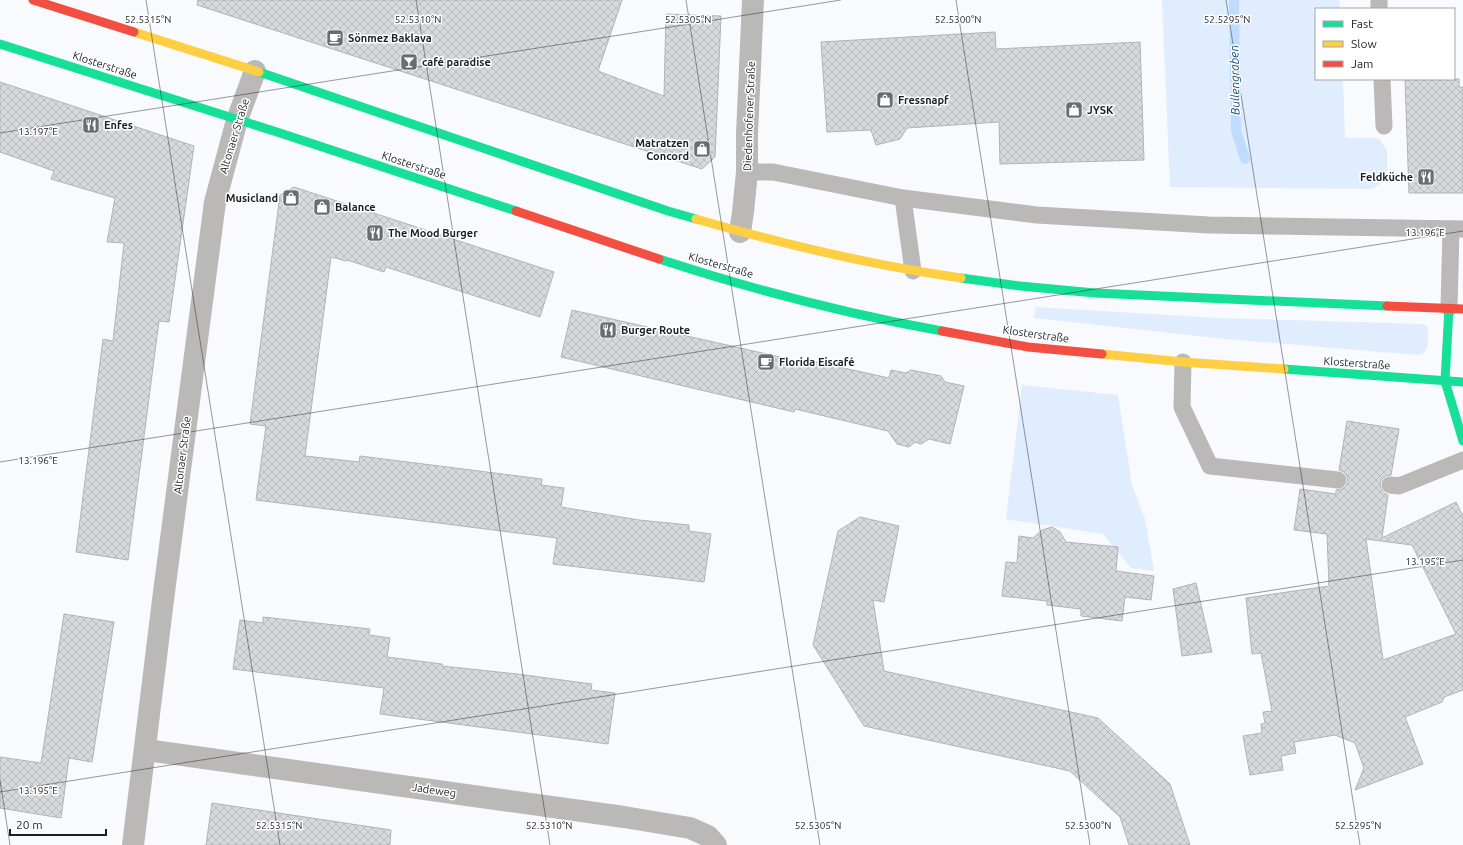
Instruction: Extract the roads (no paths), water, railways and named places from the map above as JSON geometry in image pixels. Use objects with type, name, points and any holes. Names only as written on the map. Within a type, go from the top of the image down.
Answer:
[{"type":"main road","points":[[33,0],[255,70],[668,211],[740,232],[912,270],[1020,286],[1095,293],[1456,308],[1446,381],[1456,421],[1463,440]]},
{"type":"main road","name":"Klosterstraße","points":[[0,44],[237,120],[702,273],[810,302],[918,327],[1028,347],[1183,362],[1463,382]]},
{"type":"street","name":"Diedenhofener Straße","points":[[740,232],[747,172],[747,134],[753,0]]},
{"type":"street","name":"Altonaer Straße","points":[[133,845],[146,750],[163,600],[215,202],[237,120],[255,70]]},
{"type":"street","name":"Jadeweg","points":[[146,750],[624,817],[690,828],[708,836],[716,845]]},
{"type":"lane","points":[[1382,80],[1384,126]]},
{"type":"lane","points":[[747,172],[773,172],[903,198],[1037,215],[1201,224],[1457,229],[1456,308]]},
{"type":"lane","points":[[903,198],[912,270]]},
{"type":"lane","points":[[1183,362],[1182,406],[1210,466],[1338,480]]},
{"type":"lane","points":[[1390,485],[1399,486],[1463,460]]},
{"type":"waterway","name":"Bullengraben","points":[[1234,0],[1236,130],[1245,159]]},
{"type":"place","name":"Sönmez Baklava","points":[[335,38]]},
{"type":"place","name":"café paradise","points":[[409,62]]},
{"type":"place","name":"Fressnapf","points":[[885,100]]},
{"type":"place","name":"JYSK","points":[[1074,110]]},
{"type":"place","name":"Enfes","points":[[91,125]]},
{"type":"place","name":"Matratzen Concord","points":[[702,149]]},
{"type":"place","name":"Feldküche","points":[[1426,177]]},
{"type":"place","name":"Musicland","points":[[291,198]]},
{"type":"place","name":"Balance","points":[[322,207]]},
{"type":"place","name":"The Mood Burger","points":[[375,233]]},
{"type":"place","name":"Burger Route","points":[[608,330]]},
{"type":"place","name":"Florida Eiscafé","points":[[766,362]]}]
